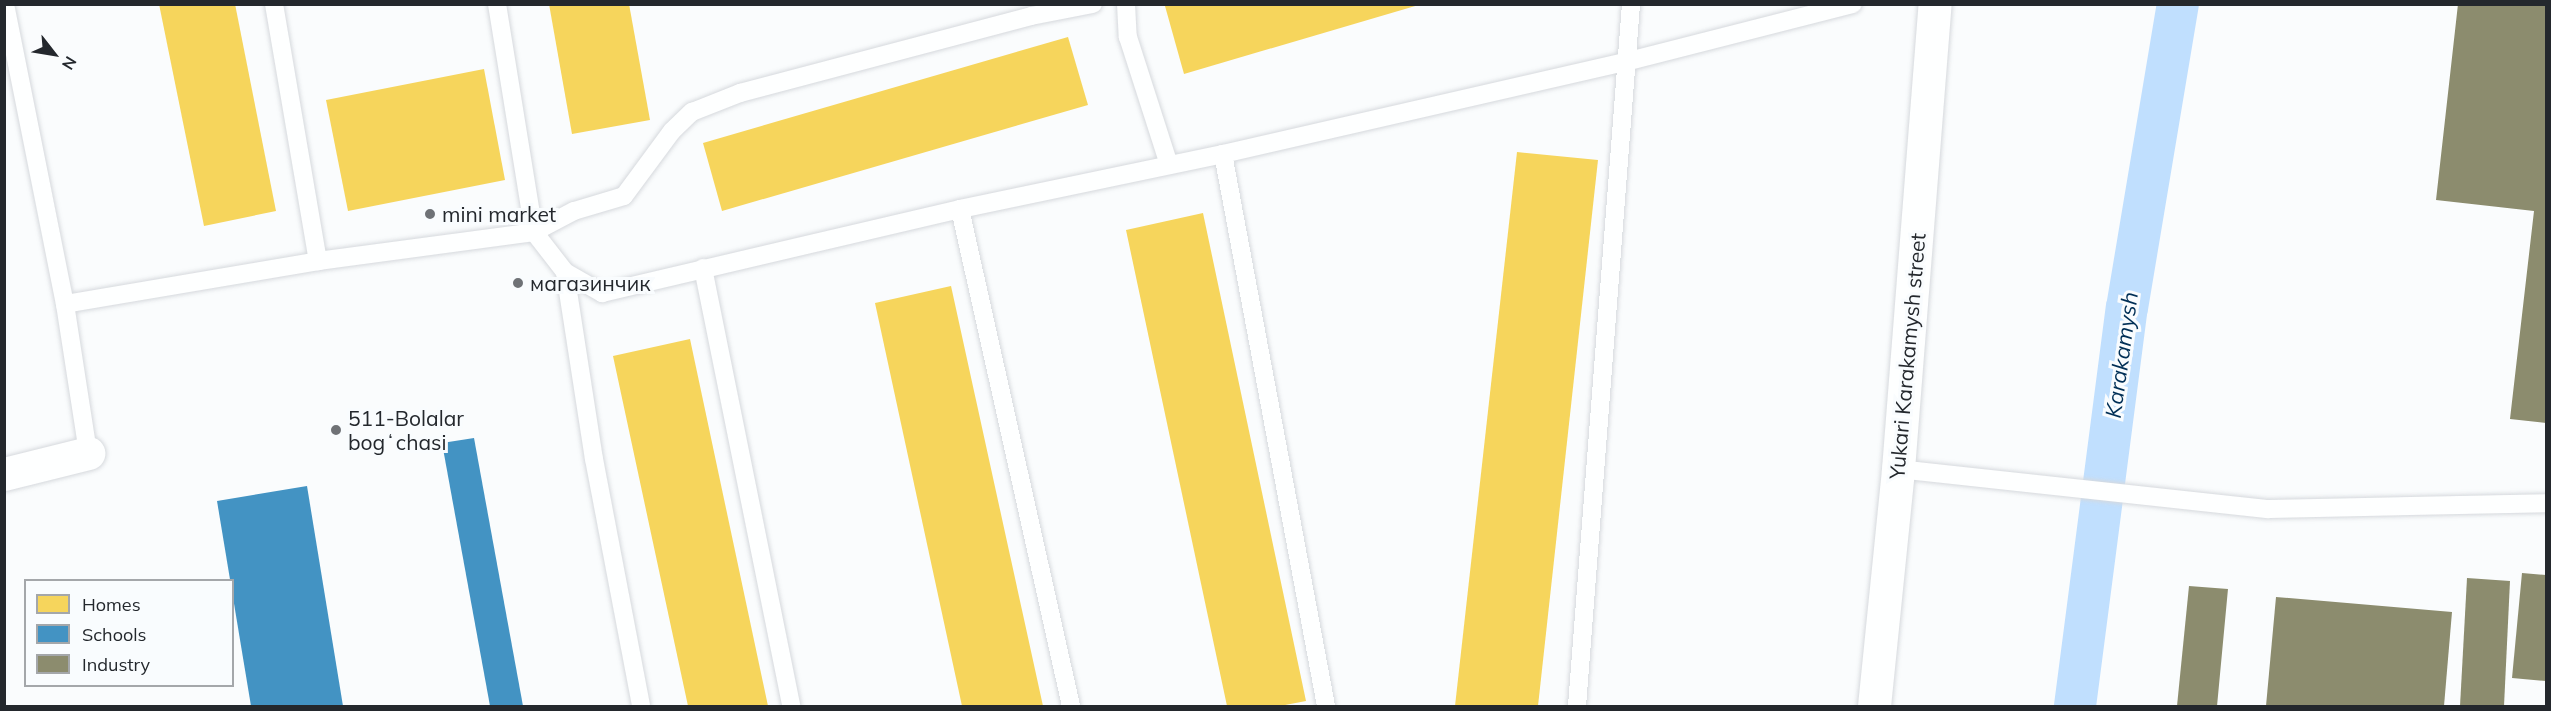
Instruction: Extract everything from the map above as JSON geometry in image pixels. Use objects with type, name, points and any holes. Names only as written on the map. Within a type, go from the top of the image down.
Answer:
[{"type":"street","name":"Yukari Karakamysh street","points":[[1874,706],[1898,469],[1935,4]]},
{"type":"street","points":[[4,474],[88,453]]},
{"type":"lane","points":[[5,4],[65,304],[88,453]]},
{"type":"lane","points":[[274,4],[318,261]]},
{"type":"lane","points":[[497,4],[534,232],[565,272],[602,292],[960,209],[1223,154],[1625,62],[1853,4]]},
{"type":"lane","points":[[65,304],[318,261],[534,232],[574,211],[624,196],[672,131],[692,112],[740,93],[1030,10],[1093,4]]},
{"type":"lane","points":[[1126,4],[1128,37],[1169,165]]},
{"type":"lane","points":[[1577,706],[1631,4]]},
{"type":"lane","points":[[1223,154],[1326,706]]},
{"type":"lane","points":[[960,209],[1071,706]]},
{"type":"lane","points":[[703,268],[791,706]]},
{"type":"lane","points":[[565,272],[594,459],[641,706]]},
{"type":"lane","points":[[1898,469],[2269,509],[2547,502]]},
{"type":"building: Homes","points":[[159,4],[235,4],[276,211],[204,226]]},
{"type":"building: Homes","points":[[549,4],[629,4],[650,120],[572,134]]},
{"type":"building: Homes","points":[[1169,4],[1422,4],[1184,74],[1165,6]]},
{"type":"building: Homes","points":[[1068,37],[1088,105],[722,211],[703,143]]},
{"type":"building: Homes","points":[[484,69],[505,180],[348,211],[326,100]]},
{"type":"building: Homes","points":[[1517,152],[1598,160],[1538,706],[1455,706]]},
{"type":"building: Homes","points":[[1203,213],[1306,701],[1280,706],[1227,706],[1126,230]]},
{"type":"building: Homes","points":[[951,286],[1043,706],[962,706],[875,303]]},
{"type":"building: Homes","points":[[690,339],[768,706],[688,706],[613,356]]},
{"type":"building: Schools","points":[[474,438],[523,706],[490,706],[442,443]]},
{"type":"building: Schools","points":[[307,486],[343,706],[251,706],[234,604],[234,579],[230,579],[217,501]]},
{"type":"building: Industry","points":[[2458,4],[2546,4],[2546,423],[2510,419],[2534,211],[2436,200]]},
{"type":"building: Industry","points":[[2522,573],[2546,575],[2546,681],[2512,678]]},
{"type":"building: Industry","points":[[2467,578],[2510,581],[2504,706],[2460,706]]},
{"type":"building: Industry","points":[[2189,586],[2228,589],[2217,706],[2177,706]]},
{"type":"building: Industry","points":[[2276,597],[2452,612],[2444,706],[2266,706]]},
{"type":"waterway","name":"Karakamysh","points":[[2075,706],[2127,308],[2178,4]]},
{"type":"place","name":"mini market","points":[[430,214]]},
{"type":"place","name":"магазинчик","points":[[518,283]]},
{"type":"place","name":"511-Bolalar bogʻchasi","points":[[336,430]]}]
